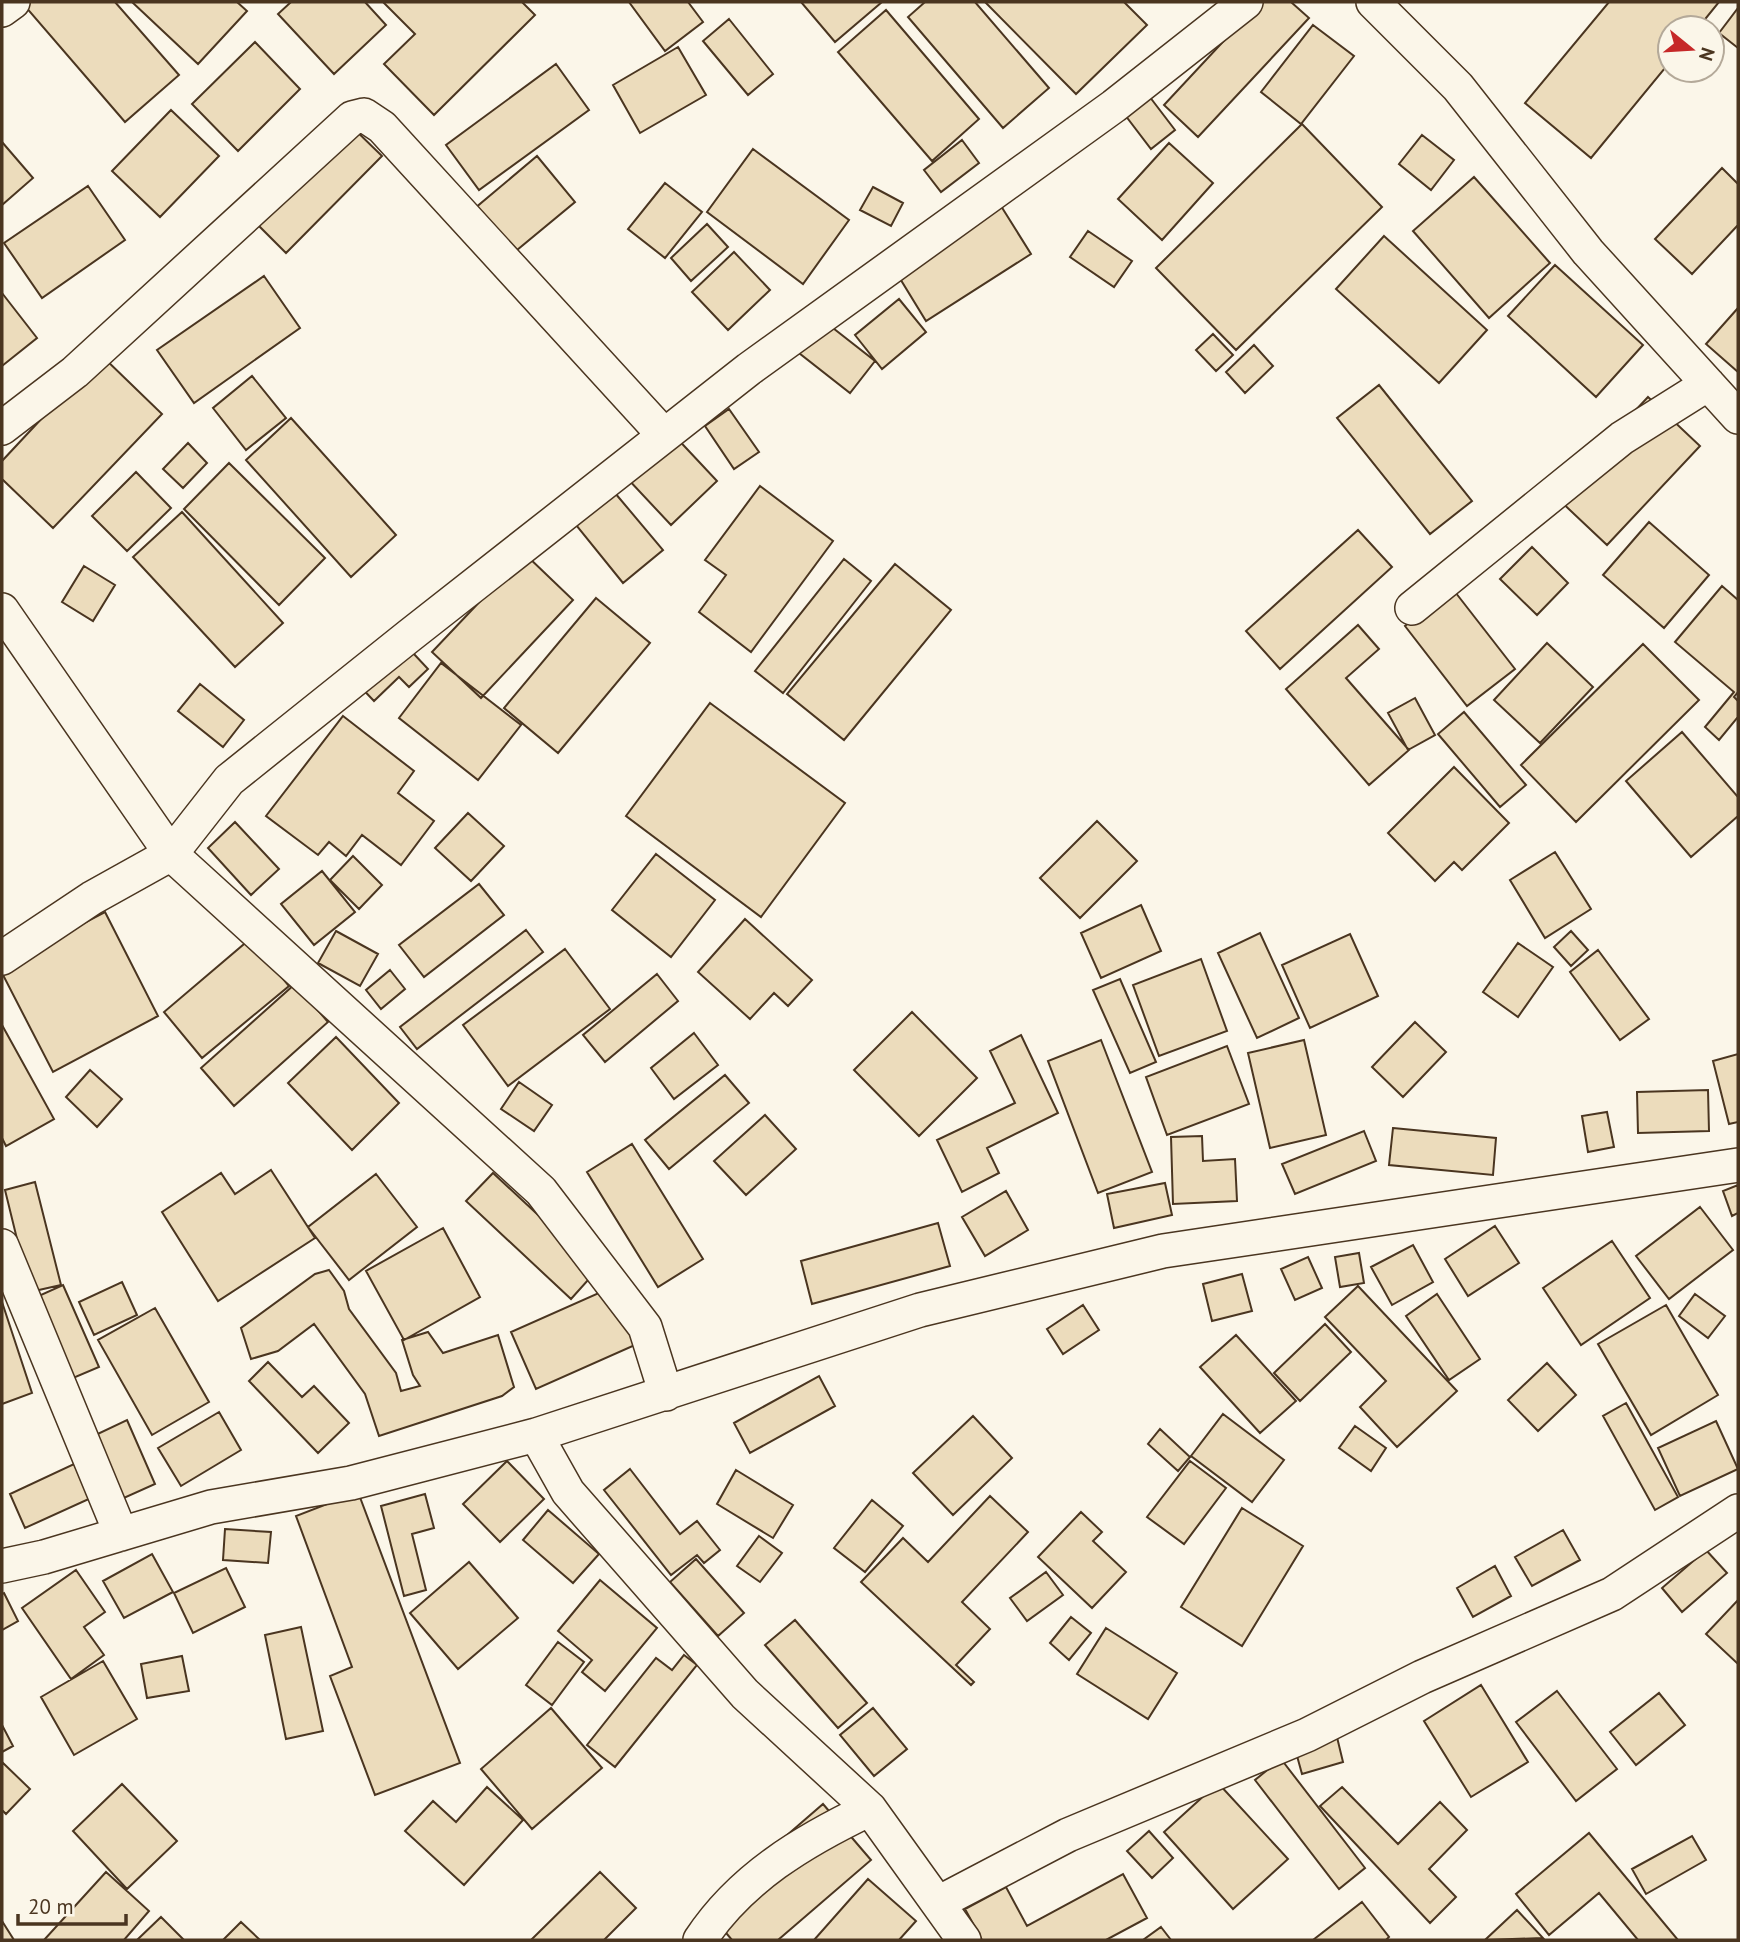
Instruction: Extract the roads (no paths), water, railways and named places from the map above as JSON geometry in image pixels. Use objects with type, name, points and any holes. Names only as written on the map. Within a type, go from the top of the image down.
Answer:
[{"type":"street","points":[[2,10],[13,2]]},
{"type":"street","points":[[1373,2],[1458,87],[1588,252],[1738,417]]},
{"type":"street","points":[[2,958],[92,898],[171,855],[229,780],[749,369],[1114,106],[1227,7]]},
{"type":"street","points":[[2,428],[75,372],[352,118],[364,115],[382,127],[664,435]]},
{"type":"street","points":[[1412,608],[1622,438],[1708,384]]},
{"type":"street","points":[[2,610],[171,855],[541,1191],[645,1327],[666,1394]]},
{"type":"street","points":[[2,1566],[211,1507],[351,1483],[536,1435],[920,1310],[1163,1251],[1738,1165]]},
{"type":"street","points":[[2,1246],[121,1534]]},
{"type":"street","points":[[536,1435],[568,1492],[745,1694],[870,1809],[940,1902],[964,1940]]},
{"type":"street","points":[[940,1902],[1068,1835],[1307,1735],[1422,1677],[1612,1594],[1738,1511]]},
{"type":"street","points":[[700,1940],[719,1911],[750,1881],[816,1835],[870,1809]]}]
